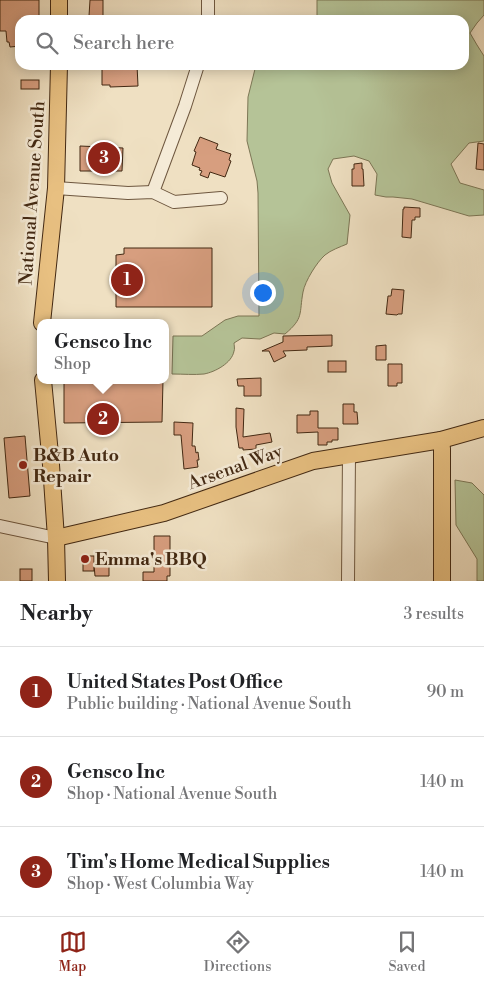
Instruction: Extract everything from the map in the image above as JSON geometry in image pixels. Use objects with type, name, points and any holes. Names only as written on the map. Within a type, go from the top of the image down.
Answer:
[{"type":"main road","points":[[59,15],[60,0]]},
{"type":"main road","name":"National Avenue South","points":[[42,319],[56,188],[59,70]]},
{"type":"main road","points":[[43,384],[49,435],[57,581]]},
{"type":"main road","name":"Arsenal Way","points":[[56,538],[164,514],[313,461],[442,440],[484,428]]},
{"type":"main road","points":[[442,440],[442,581]]},
{"type":"street","points":[[208,0],[208,15]]},
{"type":"street","points":[[153,192],[196,70]]},
{"type":"street","points":[[56,188],[128,194],[153,192],[174,202],[221,198]]},
{"type":"street","points":[[348,581],[349,454]]},
{"type":"street","name":"Arsenal Way","points":[[0,526],[56,538]]},
{"type":"green space","points":[[317,0],[484,0],[484,15],[470,33],[484,56],[484,141],[469,143],[451,164],[460,183],[484,190],[484,215],[469,216],[412,199],[375,195],[377,174],[369,161],[354,156],[333,159],[328,169],[332,183],[350,215],[347,244],[327,253],[315,267],[304,288],[300,315],[295,324],[285,334],[274,333],[260,339],[242,338],[234,343],[233,355],[227,363],[213,371],[204,374],[172,374],[173,336],[202,336],[225,320],[238,316],[259,316],[258,193],[257,181],[247,141],[248,97],[255,70],[469,70],[469,15],[317,15]]},
{"type":"green space","points":[[455,480],[472,483],[484,495],[484,581],[477,581],[477,559],[456,525]]},
{"type":"building","points":[[0,0],[39,0],[39,15],[15,15],[15,46],[10,47],[9,42],[7,42],[6,31],[0,31]]},
{"type":"building","points":[[90,0],[103,0],[103,15],[89,15]]},
{"type":"building","points":[[102,70],[137,70],[138,86],[110,87],[110,85],[102,85]]},
{"type":"building","points":[[21,80],[39,80],[39,89],[21,89]]},
{"type":"building","points":[[200,137],[218,144],[216,149],[231,154],[229,160],[231,161],[225,177],[210,172],[208,178],[200,175],[202,171],[199,170],[200,168],[192,165],[196,152],[194,151]]},
{"type":"building","points":[[478,143],[484,144],[484,170],[476,169]]},
{"type":"building","points":[[80,146],[123,148],[122,171],[80,171]]},
{"type":"building","points":[[362,163],[364,186],[352,186],[352,169],[354,169],[354,164]]},
{"type":"building","points":[[404,207],[420,208],[420,217],[415,217],[415,220],[412,220],[411,238],[402,237]]},
{"type":"building","points":[[124,248],[212,248],[212,307],[116,307],[116,255],[124,254]]},
{"type":"building","points":[[392,289],[404,290],[402,314],[386,314],[388,296],[391,296]]},
{"type":"building","points":[[332,335],[332,346],[307,347],[307,350],[283,351],[286,356],[274,362],[269,351],[262,351],[283,342],[283,336]]},
{"type":"building","points":[[386,345],[386,360],[376,360],[376,346]]},
{"type":"building","points":[[328,361],[346,361],[346,372],[328,372]]},
{"type":"building","points":[[388,364],[402,364],[402,383],[397,383],[397,386],[388,386]]},
{"type":"building","points":[[261,378],[261,396],[244,396],[244,386],[238,386],[237,379]]},
{"type":"building","points":[[64,384],[163,384],[162,422],[64,423]]},
{"type":"building","points":[[343,404],[354,404],[354,412],[357,412],[358,424],[343,424]]},
{"type":"building","points":[[236,408],[244,409],[243,437],[270,433],[272,442],[256,445],[256,449],[243,450],[243,448],[239,448]]},
{"type":"building","points":[[310,411],[318,411],[318,428],[338,428],[338,440],[327,442],[327,445],[318,445],[318,432],[297,433],[297,415],[310,415]]},
{"type":"building","points":[[174,422],[193,423],[192,446],[195,446],[196,453],[198,452],[198,467],[184,469],[181,435],[174,435]]},
{"type":"building","points":[[25,436],[30,496],[9,498],[4,438]]},
{"type":"building","points":[[154,536],[170,536],[170,576],[167,576],[167,581],[143,581],[143,572],[154,572]]},
{"type":"building","points":[[83,556],[94,556],[94,571],[83,571]]},
{"type":"building","points":[[94,565],[109,565],[109,576],[95,576]]},
{"type":"building","points":[[20,569],[32,569],[32,581],[20,581]]},
{"type":"place","name":"Tim's Home Medical Supplies","points":[[104,158]]},
{"type":"place","name":"United States Post Office","points":[[127,280]]},
{"type":"place","name":"Gensco Inc","points":[[103,419]]},
{"type":"place","name":"B&B Auto Repair","points":[[23,465]]},
{"type":"place","name":"Emma's BBQ","points":[[85,559]]}]
